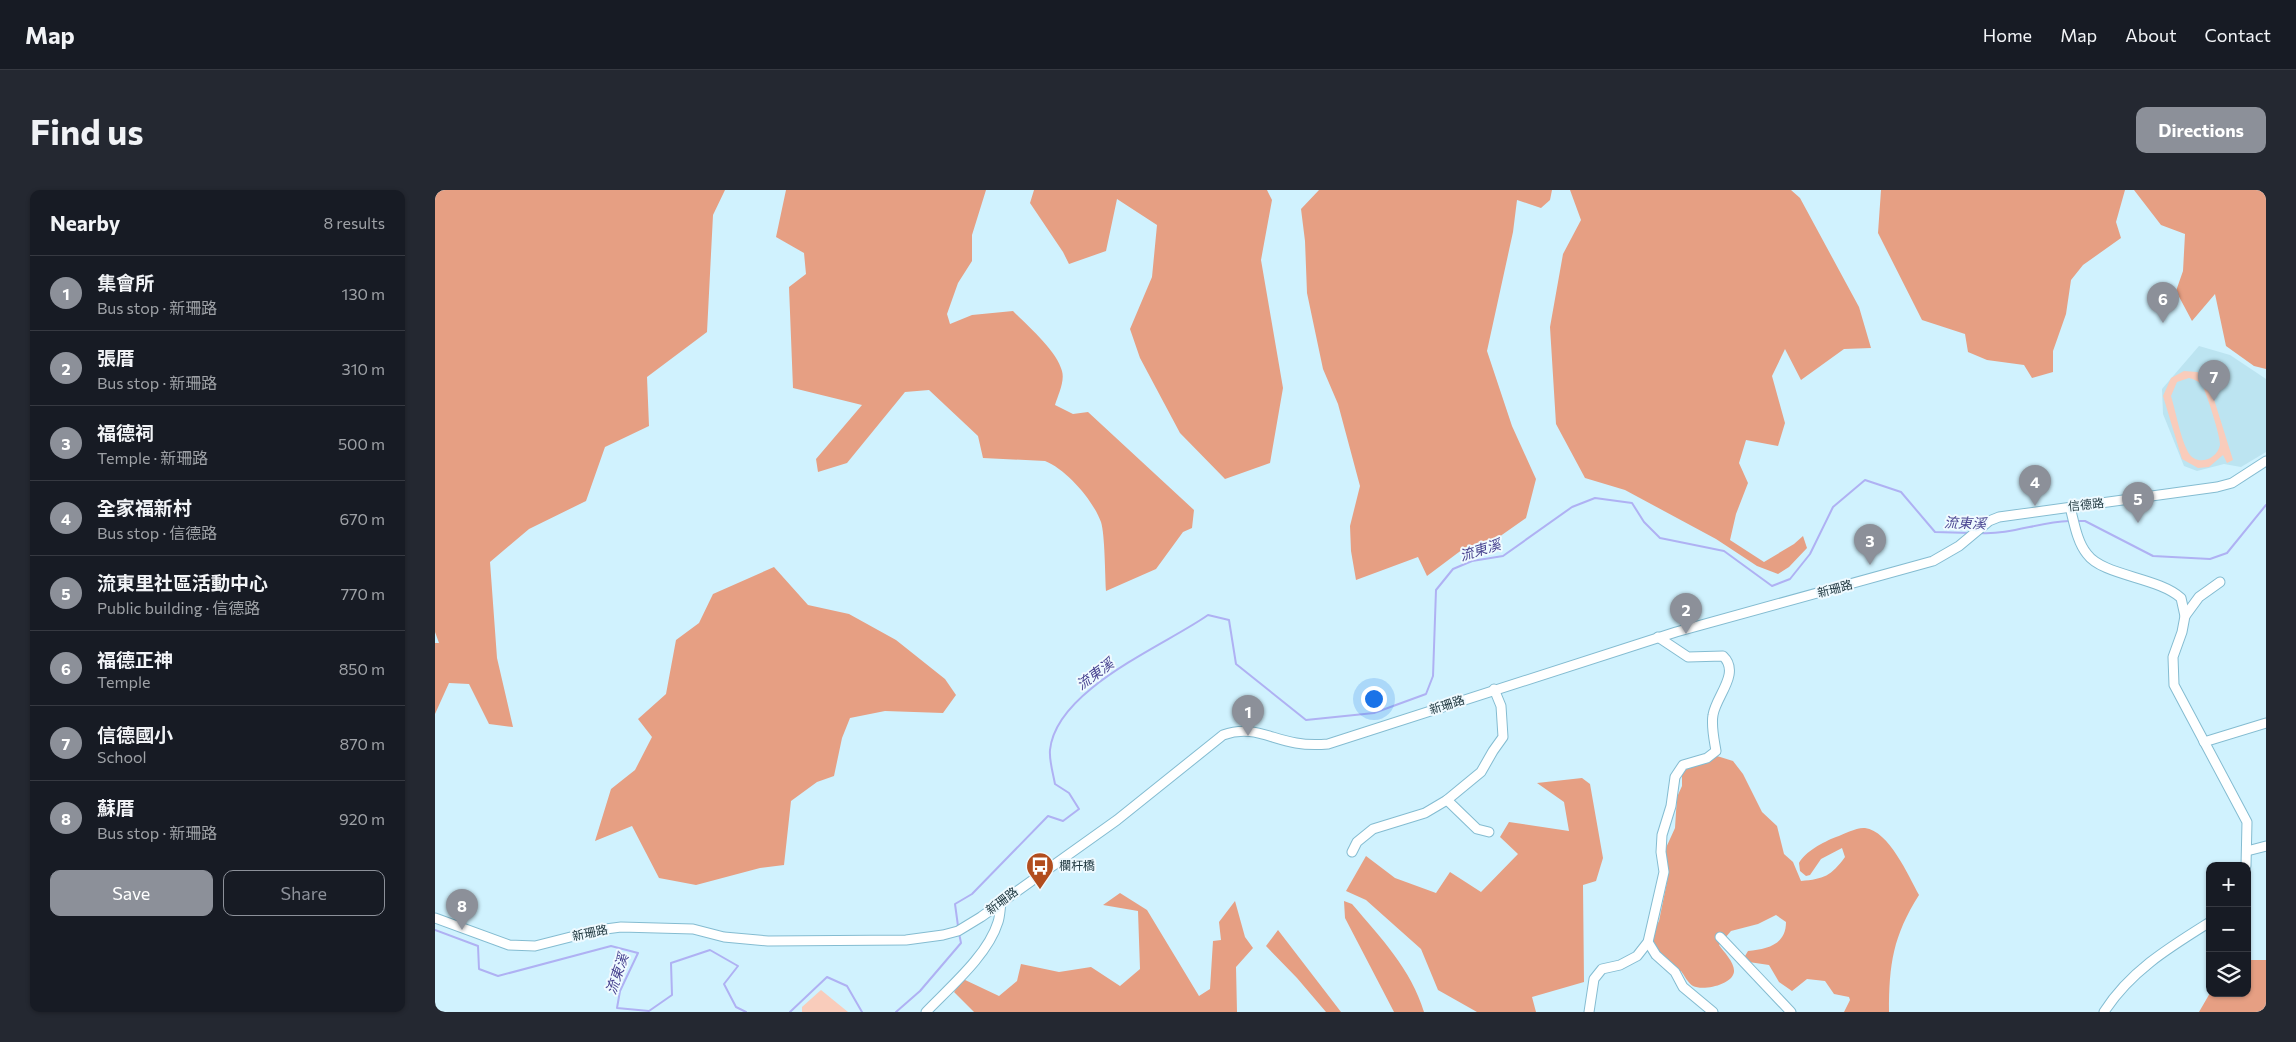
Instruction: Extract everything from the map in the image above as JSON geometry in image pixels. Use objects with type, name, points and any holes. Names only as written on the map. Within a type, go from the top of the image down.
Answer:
[{"type":"street","name":"信德路","points":[[1989,521],[1999,517],[2071,510],[2217,487],[2232,483],[2266,461]]},
{"type":"street","points":[[2071,510],[2081,544],[2087,555],[2100,565],[2150,582],[2177,594],[2199,597]]},
{"type":"street","name":"新珊路","points":[[435,918],[509,945],[535,946],[598,930],[621,928],[693,929],[723,937],[769,941],[906,940],[943,936],[958,931],[981,917],[1117,820],[1223,735],[1236,730],[1247,730],[1295,743],[1328,744],[1659,637],[1933,561],[1959,546],[1989,521]]},
{"type":"street","points":[[2185,616],[2199,597],[2220,582]]},
{"type":"street","points":[[2177,594],[2181,598],[2185,616],[2182,632],[2173,657],[2174,685],[2247,822],[2246,862]]},
{"type":"street","points":[[1589,1012],[1594,979],[1602,969],[1620,965],[1637,956],[1648,942],[1664,872],[1661,852],[1662,835],[1671,806],[1675,777],[1683,765],[1707,758],[1715,751],[1712,717],[1730,671],[1728,661],[1723,656],[1688,657],[1673,649],[1659,637]]},
{"type":"street","points":[[1352,852],[1357,842],[1373,829],[1425,813],[1447,800],[1481,772],[1503,737],[1501,706],[1494,689]]},
{"type":"street","points":[[2204,742],[2266,723]]},
{"type":"street","points":[[1447,800],[1477,829],[1489,832]]},
{"type":"street","points":[[2247,851],[2266,846]]},
{"type":"street","points":[[926,1012],[986,946],[998,923],[1001,903]]},
{"type":"street","points":[[2104,1012],[2141,968],[2159,954],[2206,925]]},
{"type":"street","points":[[1720,937],[1791,1012]]},
{"type":"street","points":[[1648,942],[1656,955],[1675,972],[1683,986],[1713,1012]]},
{"type":"shaded area","points":[[435,190],[725,190],[713,215],[707,332],[647,377],[649,426],[605,447],[586,501],[529,529],[490,562],[497,658],[513,727],[489,724],[469,684],[449,683],[435,714],[435,643],[439,643],[435,632]]},
{"type":"shaded area","points":[[786,190],[986,190],[972,235],[972,261],[958,283],[947,314],[950,324],[972,315],[1013,311],[1041,339],[1059,363],[1063,379],[1055,405],[1073,414],[1088,412],[1194,510],[1192,528],[1183,532],[1156,569],[1106,591],[1101,522],[1092,504],[1078,486],[1061,471],[1045,461],[983,458],[978,436],[929,390],[905,392],[847,463],[818,472],[816,459],[862,405],[793,388],[789,287],[806,274],[804,253],[776,237]]},
{"type":"shaded area","points":[[1034,190],[1267,190],[1272,200],[1261,260],[1283,388],[1270,463],[1225,479],[1180,433],[1140,358],[1130,329],[1152,277],[1157,225],[1117,199],[1106,251],[1069,264],[1030,203]]},
{"type":"shaded area","points":[[1319,190],[1552,190],[1550,200],[1541,208],[1517,200],[1513,232],[1487,351],[1512,426],[1536,479],[1526,518],[1489,544],[1463,549],[1427,576],[1418,557],[1356,580],[1351,551],[1350,526],[1360,486],[1338,404],[1323,369],[1307,293],[1305,241],[1301,209]]},
{"type":"shaded area","points":[[1570,190],[1791,190],[1800,198],[1859,307],[1871,348],[1844,349],[1801,380],[1785,349],[1772,376],[1785,423],[1778,446],[1746,440],[1739,463],[1748,483],[1736,514],[1730,540],[1764,562],[1794,544],[1803,536],[1807,548],[1789,567],[1778,574],[1757,566],[1716,539],[1625,490],[1585,478],[1556,424],[1550,327],[1563,254],[1581,220]]},
{"type":"shaded area","points":[[1881,190],[2125,190],[2116,222],[2121,238],[2083,265],[2071,280],[2066,314],[2053,351],[2053,372],[2032,378],[2024,365],[1987,360],[1968,352],[1965,334],[1922,320],[1878,233]]},
{"type":"shaded area","points":[[2134,190],[2266,190],[2266,369],[2254,366],[2226,346],[2215,294],[2192,321],[2176,291],[2183,271],[2185,234],[2161,225]]},
{"type":"shaded area","points":[[2199,346],[2230,355],[2266,379],[2266,452],[2241,467],[2224,464],[2197,471],[2184,466],[2163,414],[2162,389]]},
{"type":"shaded area","points":[[2184,371],[2197,372],[2207,377],[2233,460],[2227,463],[2223,455],[2209,467],[2198,468],[2182,459],[2163,396],[2171,378]],"holes":[[[2189,378],[2199,382],[2204,389],[2220,441],[2215,455],[2206,460],[2196,459],[2188,452],[2180,432],[2171,396],[2177,382]]]},
{"type":"shaded area","points":[[774,567],[808,605],[849,614],[896,640],[945,679],[956,695],[943,713],[885,711],[850,718],[842,738],[834,776],[817,782],[791,801],[784,865],[760,868],[696,885],[659,878],[632,826],[595,841],[611,789],[635,770],[652,737],[638,719],[666,694],[676,640],[699,623],[713,594]]},
{"type":"shaded area","points":[[1717,756],[1733,761],[1743,774],[1762,812],[1777,826],[1784,854],[1793,862],[1801,881],[1821,878],[1831,872],[1845,857],[1842,848],[1821,859],[1810,875],[1806,876],[1800,871],[1799,863],[1805,855],[1826,842],[1858,829],[1865,828],[1874,831],[1890,845],[1897,855],[1919,895],[1903,924],[1894,951],[1890,979],[1889,1012],[1844,1012],[1850,1000],[1849,997],[1834,994],[1825,981],[1807,979],[1792,991],[1779,982],[1769,965],[1742,961],[1748,951],[1768,947],[1779,941],[1783,936],[1786,922],[1776,915],[1758,924],[1731,931],[1719,945],[1733,965],[1734,972],[1732,977],[1717,986],[1703,988],[1693,986],[1681,971],[1665,970],[1654,953],[1650,938],[1659,921],[1668,877],[1665,850],[1675,828],[1677,797],[1682,786],[1682,770]]},
{"type":"shaded area","points":[[1582,778],[1590,784],[1603,858],[1596,881],[1583,885],[1584,982],[1532,997],[1536,1012],[1477,1012],[1438,990],[1421,949],[1366,900],[1346,891],[1366,856],[1395,878],[1436,893],[1450,872],[1481,892],[1518,854],[1500,837],[1509,822],[1569,831],[1564,802],[1537,783]]},
{"type":"shaded area","points":[[1120,893],[1147,910],[1199,996],[1210,989],[1213,941],[1221,940],[1219,922],[1235,901],[1245,937],[1253,948],[1236,967],[1237,1012],[974,1012],[954,992],[963,979],[999,996],[1017,981],[1021,964],[1059,972],[1091,967],[1120,986],[1140,969],[1138,911],[1103,905]]},
{"type":"shaded area","points":[[1344,901],[1352,904],[1394,955],[1411,982],[1424,1012],[1394,1012],[1345,918]]},
{"type":"shaded area","points":[[1278,930],[1341,1012],[1326,1012],[1266,946]]},
{"type":"shaded area","points":[[2251,960],[2266,960],[2266,1012],[2199,1012],[2208,997],[2251,997]]},
{"type":"shaded area","points":[[821,990],[848,1012],[802,1012],[802,1007]]},
{"type":"waterway","name":"流東溪","points":[[958,926],[955,904],[972,894],[1048,816],[1063,821],[1079,809],[1069,793],[1055,784],[1050,758],[1050,750],[1057,728],[1071,708],[1091,689],[1115,671],[1208,615],[1229,620],[1236,664],[1306,720],[1374,713],[1426,694],[1433,676],[1436,590],[1453,569],[1472,561],[1503,556],[1572,507],[1595,498],[1632,503],[1644,522],[1660,538],[1724,551],[1772,586],[1790,579],[1810,554],[1833,507],[1865,480],[1901,492],[1935,532],[1970,533]]},
{"type":"waterway","name":"流東溪","points":[[2076,521],[2085,521],[2153,556],[2210,559],[2227,553],[2266,505]]},
{"type":"waterway","name":"流東溪","points":[[1980,533],[2002,532],[2069,521]]},
{"type":"waterway","name":"流東溪","points":[[435,930],[478,946],[479,969],[498,976],[611,946],[638,953],[620,991],[617,1008],[649,1011],[672,995],[671,963],[710,950],[738,966],[724,984],[736,1007],[746,1012]]},
{"type":"waterway","name":"流東溪","points":[[896,1012],[920,991],[961,943],[959,933]]},
{"type":"waterway","name":"流東溪","points":[[790,1012],[827,977],[847,986],[862,1012]]},
{"type":"place","name":"福德正神","points":[[2163,323]]},
{"type":"place","name":"信德國小","points":[[2214,401]]},
{"type":"place","name":"全家福新村","points":[[2035,506]]},
{"type":"place","name":"流東里社區活動中心","points":[[2138,523]]},
{"type":"place","name":"福德祠","points":[[1870,565]]},
{"type":"place","name":"張厝","points":[[1686,634]]},
{"type":"place","name":"集會所","points":[[1248,736]]},
{"type":"place","name":"欄杆橋","points":[[1040,890]]},
{"type":"place","name":"蘇厝","points":[[462,930]]}]
